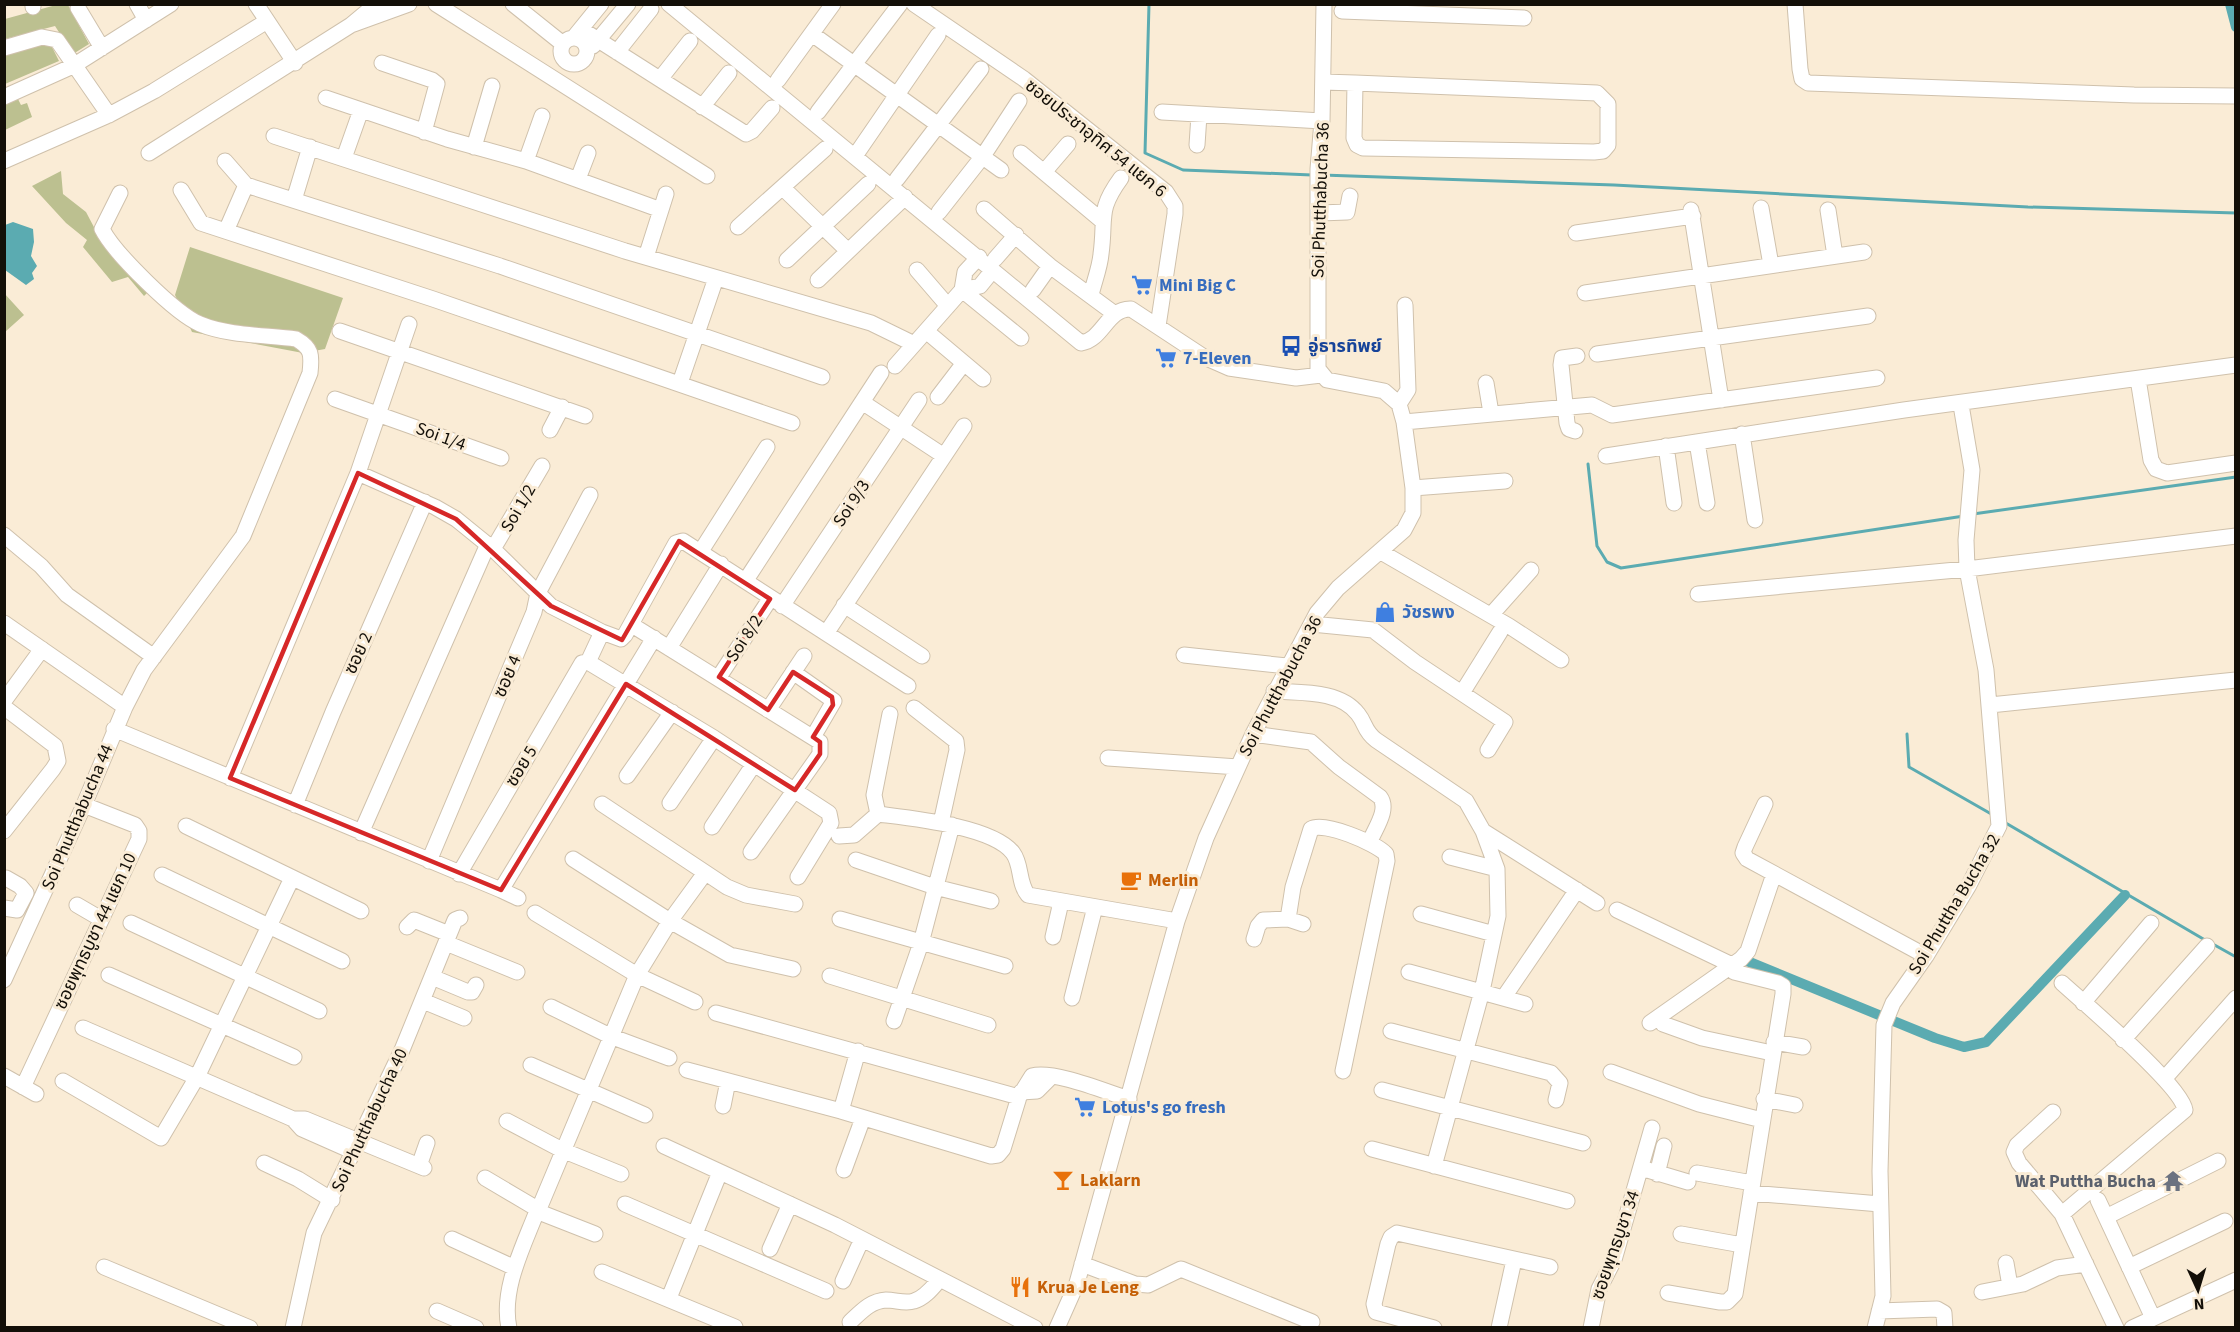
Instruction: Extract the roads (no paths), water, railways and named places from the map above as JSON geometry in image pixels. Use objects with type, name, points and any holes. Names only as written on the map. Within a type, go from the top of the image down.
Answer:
[{"type":"street","points":[[136,4],[146,20]]},
{"type":"street","points":[[4,97],[73,66],[171,4]]},
{"type":"street","points":[[149,153],[295,63],[369,10],[381,4]]},
{"type":"street","points":[[351,25],[409,4]]},
{"type":"street","points":[[436,4],[707,176]]},
{"type":"street","points":[[513,4],[585,44],[587,52]]},
{"type":"street","points":[[571,64],[561,56],[572,37],[601,4]]},
{"type":"street","points":[[557,82],[571,64],[583,61],[587,52],[628,4]]},
{"type":"street","points":[[669,4],[979,257],[994,264],[1081,343],[1092,339],[1123,308],[1131,309],[1204,357],[1229,368],[1307,378],[1321,375],[1336,383],[1384,391],[1399,404],[1408,390],[1405,305]]},
{"type":"street","points":[[778,80],[833,4]]},
{"type":"street","points":[[818,112],[900,4]]},
{"type":"street","name":"ซอยประชาอุทิศ 54 แยก 6","points":[[914,4],[1024,79],[1166,192],[1174,206],[1175,214],[1158,326]]},
{"type":"street","name":"Soi Phutthabucha 36","points":[[1321,375],[1317,358],[1320,213],[1318,169],[1322,121],[1324,4]]},
{"type":"street","points":[[1795,4],[1800,69],[1802,79],[1808,83],[2134,95],[2235,96]]},
{"type":"street","points":[[78,8],[102,48]]},
{"type":"street","points":[[617,52],[651,9]]},
{"type":"street","points":[[1342,11],[1416,9],[1524,18]]},
{"type":"street","points":[[4,161],[109,115],[154,92],[265,11],[295,63]]},
{"type":"street","points":[[812,34],[1001,170]]},
{"type":"street","points":[[855,156],[938,35]]},
{"type":"street","points":[[4,48],[50,36],[57,40],[109,115]]},
{"type":"street","points":[[572,37],[598,40],[746,134],[752,131],[772,108]]},
{"type":"street","points":[[660,80],[690,41]]},
{"type":"street","points":[[382,63],[432,80],[437,84],[424,132]]},
{"type":"street","points":[[897,179],[981,69]]},
{"type":"street","points":[[702,107],[729,73]]},
{"type":"street","points":[[1323,82],[1355,83],[1597,93],[1608,104],[1608,145],[1603,151],[1594,152],[1363,148],[1357,145],[1354,138],[1355,83]]},
{"type":"street","points":[[474,147],[492,86]]},
{"type":"street","points":[[326,98],[424,132],[526,161],[661,210]]},
{"type":"street","points":[[939,212],[983,156],[1019,101]]},
{"type":"street","points":[[344,158],[361,110]]},
{"type":"street","points":[[1162,111],[1322,121]]},
{"type":"street","points":[[1197,145],[1199,115]]},
{"type":"street","points":[[526,161],[542,116]]},
{"type":"street","points":[[274,136],[646,257],[871,324],[914,344]]},
{"type":"street","points":[[1044,172],[1068,144]]},
{"type":"street","points":[[294,200],[310,147]]},
{"type":"street","points":[[738,227],[825,149]]},
{"type":"street","points":[[578,179],[588,153]]},
{"type":"street","points":[[1021,153],[1101,220]]},
{"type":"street","points":[[225,161],[246,185],[697,333],[822,377]]},
{"type":"street","points":[[1091,295],[1101,256],[1101,220],[1106,198],[1121,178]]},
{"type":"street","points":[[787,260],[868,184]]},
{"type":"street","points":[[226,231],[246,185]]},
{"type":"street","points":[[783,188],[848,251]]},
{"type":"street","points":[[181,190],[197,219],[226,231],[680,383],[792,423]]},
{"type":"street","name":"Soi Phutthabucha 44","points":[[4,980],[10,951],[30,905],[84,806],[124,706],[154,657],[243,536],[310,373],[311,353],[307,345],[296,339],[218,329],[200,324],[184,314],[110,244],[102,229],[120,193]]},
{"type":"street","points":[[646,257],[666,194]]},
{"type":"street","points":[[1320,213],[1347,212],[1350,196]]},
{"type":"street","points":[[818,280],[905,197]]},
{"type":"street","points":[[1761,208],[1770,266]]},
{"type":"street","points":[[984,209],[1050,266],[1115,314]]},
{"type":"street","points":[[1828,210],[1835,256]]},
{"type":"street","points":[[1576,234],[1692,213],[1720,400]]},
{"type":"street","points":[[962,290],[980,286],[1016,235]]},
{"type":"street","points":[[1586,293],[1864,252]]},
{"type":"street","points":[[896,366],[962,290],[965,272],[979,257]]},
{"type":"street","points":[[1033,290],[1050,266]]},
{"type":"street","points":[[917,270],[948,306]]},
{"type":"street","points":[[680,383],[716,278]]},
{"type":"street","points":[[962,290],[1021,338]]},
{"type":"street","points":[[1597,354],[1868,316]]},
{"type":"street","points":[[230,778],[358,474],[410,324]]},
{"type":"street","points":[[340,331],[585,416]]},
{"type":"street","points":[[926,331],[983,379]]},
{"type":"street","points":[[1575,431],[1569,429],[1567,423],[1562,358],[1577,356]]},
{"type":"street","points":[[938,398],[964,363]]},
{"type":"street","points":[[1606,456],[1742,434],[2235,365]]},
{"type":"street","points":[[746,580],[881,374]]},
{"type":"street","points":[[1404,422],[1592,405],[1612,415],[1877,378]]},
{"type":"street","points":[[2138,379],[2151,459],[2156,469],[2167,473],[2235,463]]},
{"type":"street","points":[[1486,383],[1491,413]]},
{"type":"street","name":"Soi 1/4","points":[[335,399],[501,458]]},
{"type":"street","name":"Soi 9/3","points":[[776,602],[919,400]]},
{"type":"street","points":[[862,402],[944,456]]},
{"type":"street","name":"Soi Phutthabucha 36","points":[[1057,1328],[1072,1297],[1082,1264],[1177,921],[1197,859],[1274,691],[1312,624],[1338,588],[1381,552],[1410,522],[1413,488],[1404,422],[1399,404]]},
{"type":"street","name":"Soi Phuttha Bucha 32","points":[[1875,1328],[1883,1296],[1880,1204],[1887,1019],[1993,842],[1999,826],[2000,808],[1990,705],[1967,570],[1972,470],[1961,405]]},
{"type":"street","points":[[550,430],[562,407]]},
{"type":"street","points":[[826,632],[964,426]]},
{"type":"street","points":[[1742,434],[1755,520]]},
{"type":"street","points":[[1697,442],[1707,503]]},
{"type":"street","points":[[1666,446],[1674,503]]},
{"type":"street","points":[[701,551],[767,447]]},
{"type":"street","name":"Soi 1/2","points":[[361,833],[491,547],[542,466]]},
{"type":"street","points":[[358,474],[425,502],[456,519],[491,547],[561,612],[621,639],[632,625],[676,543],[683,541],[908,686]]},
{"type":"street","points":[[1413,488],[1505,481]]},
{"type":"street","name":"ซอย 4","points":[[429,861],[534,612],[538,593],[590,495]]},
{"type":"street","name":"ซอย 2","points":[[295,805],[425,502]]},
{"type":"street","points":[[4,535],[41,566],[67,595],[154,657]]},
{"type":"street","points":[[1698,594],[1967,570],[2235,537]]},
{"type":"street","points":[[1381,552],[1491,615],[1561,660]]},
{"type":"street","points":[[669,648],[721,564]]},
{"type":"street","points":[[1491,615],[1531,570]]},
{"type":"street","name":"Soi 8/2","points":[[719,677],[776,602]]},
{"type":"street","points":[[844,605],[922,656]]},
{"type":"street","points":[[4,622],[124,706]]},
{"type":"street","points":[[1312,624],[1373,630],[1415,662],[1505,722],[1488,750]]},
{"type":"street","points":[[632,625],[719,677],[820,742],[820,754],[751,852]]},
{"type":"street","points":[[603,632],[588,662],[714,738],[829,813],[831,819],[826,834],[798,877]]},
{"type":"street","points":[[1462,693],[1500,632]]},
{"type":"street","points":[[501,890],[654,638]]},
{"type":"street","points":[[4,700],[42,649]]},
{"type":"street","points":[[1184,655],[1287,666]]},
{"type":"street","points":[[768,710],[804,656]]},
{"type":"street","name":"ซอย 5","points":[[459,874],[582,663],[588,662]]},
{"type":"street","points":[[793,672],[834,701],[813,737]]},
{"type":"street","points":[[1990,705],[2235,680]]},
{"type":"street","points":[[1274,691],[1326,696],[1349,705],[1358,714],[1365,732],[1466,801],[1483,831],[1497,869],[1498,916],[1467,1050],[1434,1166]]},
{"type":"street","points":[[4,707],[55,746],[58,753],[53,770],[4,831]]},
{"type":"street","points":[[894,1021],[921,943],[935,887],[957,750],[956,741],[914,708]]},
{"type":"street","points":[[627,776],[672,712]]},
{"type":"street","points":[[878,814],[874,795],[890,714]]},
{"type":"street","points":[[114,729],[518,898]]},
{"type":"street","points":[[1253,734],[1311,742],[1339,767],[1380,797],[1384,805],[1383,811],[1371,839],[1367,841]]},
{"type":"street","points":[[670,802],[714,738]]},
{"type":"street","points":[[1108,758],[1238,767]]},
{"type":"street","points":[[712,827],[754,764]]},
{"type":"street","points":[[602,804],[727,887],[746,895],[795,904]]},
{"type":"street","points":[[1765,804],[1743,853],[1747,859],[1926,956]]},
{"type":"street","name":"ซอยพุทธบูชา 44 แยก 10","points":[[4,1076],[30,1091],[101,919],[139,839],[139,831],[135,825],[84,806]]},
{"type":"street","points":[[839,836],[854,835],[878,814],[946,824],[997,841],[1009,848],[1015,855],[1023,890],[1028,896],[1177,921]]},
{"type":"street","points":[[1254,939],[1258,926],[1263,920],[1296,921],[1293,887],[1311,829],[1323,825],[1367,841],[1386,854],[1387,861],[1342,1071]]},
{"type":"street","points":[[186,826],[361,911]]},
{"type":"street","points":[[1483,831],[1597,903]]},
{"type":"street","points":[[1450,857],[1497,869]]},
{"type":"street","points":[[573,859],[670,921],[730,955],[793,969]]},
{"type":"street","points":[[856,860],[935,887],[991,901]]},
{"type":"street","points":[[509,1328],[507,1307],[515,1268],[609,1036],[637,975],[670,921],[705,873]]},
{"type":"street","points":[[1774,874],[1748,951],[1733,969],[1656,1023],[1702,1038],[1773,1047],[1803,1047]]},
{"type":"street","points":[[162,875],[342,961]]},
{"type":"street","points":[[4,908],[17,910],[30,905],[25,890],[6,878]]},
{"type":"street","points":[[63,1081],[161,1138],[196,1077],[292,878]]},
{"type":"street","points":[[1504,997],[1577,890]]},
{"type":"street","points":[[1053,938],[1061,902]]},
{"type":"street","points":[[77,905],[101,919]]},
{"type":"street","points":[[1072,998],[1095,908]]},
{"type":"street","points":[[1617,910],[1733,969],[1783,986],[1735,1294],[1732,1299],[1720,1302],[1668,1293]]},
{"type":"street","points":[[535,913],[637,975],[695,1002]]},
{"type":"street","points":[[1421,914],[1494,934]]},
{"type":"street","name":"Soi Phutthabucha 40","points":[[292,1328],[308,1252],[423,1001],[456,918],[460,918]]},
{"type":"street","points":[[840,919],[1005,966]]},
{"type":"street","points":[[407,927],[414,920],[447,939],[517,972]]},
{"type":"street","points":[[131,923],[320,1011]]},
{"type":"street","points":[[2083,1003],[2151,923]]},
{"type":"street","points":[[2123,1040],[2207,946]]},
{"type":"street","points":[[1409,972],[1525,1004]]},
{"type":"street","points":[[109,975],[294,1057]]},
{"type":"street","points":[[830,976],[988,1025]]},
{"type":"street","points":[[432,977],[468,993],[472,992],[476,985]]},
{"type":"street","points":[[2062,983],[2164,1079],[2181,1098],[2185,1110],[2062,1214]]},
{"type":"street","points":[[2164,1079],[2235,998]]},
{"type":"street","points":[[423,1001],[464,1018]]},
{"type":"street","points":[[551,1007],[609,1036],[669,1058]]},
{"type":"street","points":[[716,1013],[1020,1094]]},
{"type":"street","points":[[83,1028],[293,1119],[305,1119],[357,1147],[422,1167],[428,1143]]},
{"type":"street","points":[[1391,1031],[1551,1073],[1560,1083],[1556,1100]]},
{"type":"street","points":[[841,1111],[858,1051]]},
{"type":"street","points":[[531,1065],[645,1115]]},
{"type":"street","points":[[687,1070],[841,1111],[991,1156],[998,1155],[1003,1149],[1020,1094],[1032,1076],[1051,1077],[1129,1099]]},
{"type":"street","points":[[1611,1072],[1699,1104],[1762,1120]]},
{"type":"street","points":[[723,1106],[728,1081]]},
{"type":"street","points":[[1382,1090],[1583,1143]]},
{"type":"street","points":[[1764,1099],[1795,1105]]},
{"type":"street","points":[[2054,1112],[2017,1145],[2014,1152],[2019,1163],[2062,1214],[2116,1328]]},
{"type":"street","points":[[844,1170],[863,1118]]},
{"type":"street","points":[[507,1121],[562,1150],[621,1174]]},
{"type":"street","name":"ซอยพุทธบูชา 34","points":[[1591,1328],[1599,1289],[1614,1260],[1652,1128]]},
{"type":"street","points":[[664,1146],[862,1239],[1035,1328]]},
{"type":"street","points":[[1657,1174],[1664,1146]]},
{"type":"street","points":[[1372,1149],[1566,1201]]},
{"type":"street","points":[[2106,1216],[2218,1161]]},
{"type":"street","points":[[264,1163],[298,1179],[332,1200]]},
{"type":"street","points":[[1641,1168],[1657,1174],[1693,1177],[1752,1188],[1880,1204]]},
{"type":"street","points":[[669,1298],[720,1172]]},
{"type":"street","points":[[485,1178],[538,1210],[595,1234]]},
{"type":"street","points":[[2098,1200],[2153,1318]]},
{"type":"street","points":[[625,1204],[826,1291]]},
{"type":"street","points":[[770,1249],[790,1204]]},
{"type":"street","points":[[2129,1267],[2225,1221]]},
{"type":"street","points":[[1434,1328],[1376,1312],[1374,1304],[1391,1237],[1397,1233],[1550,1267]]},
{"type":"street","points":[[1681,1234],[1742,1245]]},
{"type":"street","points":[[452,1239],[515,1268]]},
{"type":"street","points":[[843,1281],[862,1239]]},
{"type":"street","points":[[1499,1328],[1514,1260]]},
{"type":"street","points":[[2006,1263],[2010,1286]]},
{"type":"street","points":[[1082,1264],[1135,1284],[1148,1285],[1180,1269],[1312,1322]]},
{"type":"street","points":[[1982,1292],[2032,1280],[2057,1268],[2086,1264]]},
{"type":"street","points":[[104,1267],[250,1328]]},
{"type":"street","points":[[602,1272],[735,1327]]},
{"type":"street","points":[[850,1322],[866,1306],[874,1303],[884,1300],[914,1301],[922,1297],[940,1279]]},
{"type":"street","points":[[2132,1328],[2235,1280]]},
{"type":"street","points":[[1879,1311],[1937,1309],[1944,1313],[1945,1328]]},
{"type":"street","points":[[437,1311],[476,1328]]},
{"type":"water","points":[[13,222],[33,229],[34,242],[31,256],[37,266],[32,273],[34,279],[26,285],[5,270],[5,225]]},
{"type":"waterway","points":[[1149,4],[1145,153],[1183,170],[1312,175]]},
{"type":"waterway","points":[[2230,4],[2236,27]]},
{"type":"waterway","points":[[1322,175],[1614,185],[2028,207],[2236,213]]},
{"type":"waterway","points":[[1588,464],[1597,546],[1607,562],[1621,568],[1964,516]]},
{"type":"waterway","points":[[1973,514],[2236,477]]},
{"type":"waterway","points":[[1907,734],[1909,767],[1993,815]]},
{"type":"waterway","points":[[2004,822],[2205,940]]},
{"type":"waterway","points":[[1747,961],[1935,1038],[1964,1047],[1986,1042],[2125,895]]},
{"type":"waterway","points":[[2211,943],[2236,957]]},
{"type":"place","name":"Mini Big C","points":[[1142,285]]},
{"type":"place","name":"อู่ธารทิพย์","points":[[1291,346]]},
{"type":"place","name":"7-Eleven","points":[[1166,358]]},
{"type":"place","name":"วัชรพง","points":[[1385,612]]},
{"type":"place","name":"Merlin","points":[[1131,880]]},
{"type":"place","name":"Lotus's go fresh","points":[[1085,1107]]},
{"type":"place","name":"Laklarn","points":[[1063,1180]]},
{"type":"place","name":"Wat Puttha Bucha","points":[[2173,1181]]},
{"type":"place","name":"Krua Je Leng","points":[[1020,1287]]}]
